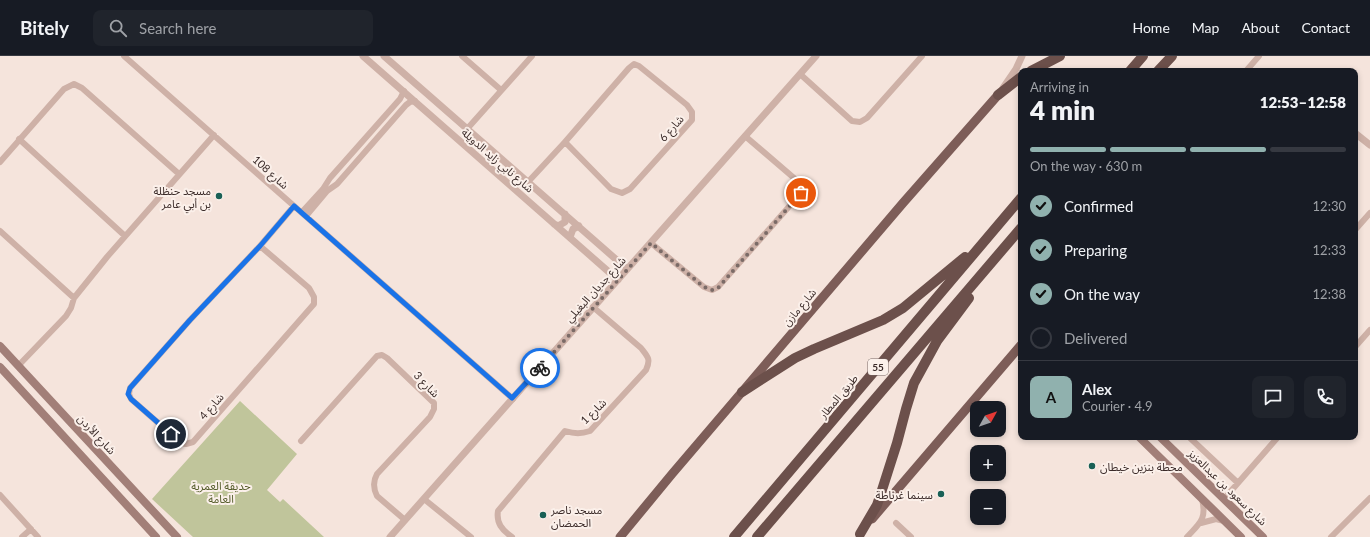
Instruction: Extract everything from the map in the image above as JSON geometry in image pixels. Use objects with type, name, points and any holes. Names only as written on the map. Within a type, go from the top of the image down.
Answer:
[{"type":"highway","points":[[1037,68],[1060,56]]},
{"type":"highway","points":[[1133,68],[1143,56]]},
{"type":"highway","points":[[1161,68],[1172,56]]},
{"type":"highway","points":[[1170,68],[1177,56]]},
{"type":"highway","points":[[998,95],[1018,79]]},
{"type":"highway","name":"طريق المطار","points":[[734,537],[1018,202]]},
{"type":"highway","name":"55","points":[[757,537],[1018,231]]},
{"type":"highway","points":[[858,535],[876,505],[897,443],[910,395],[920,371],[937,341],[1010,240]]},
{"type":"highway","points":[[742,392],[795,358],[883,320],[903,308],[947,271],[980,247]]},
{"type":"main road","name":"شارع مازن","points":[[620,537],[908,197],[998,95]]},
{"type":"main road","name":"شارع الأردن","points":[[0,346],[177,537]]},
{"type":"main road","points":[[858,535],[1016,354]]},
{"type":"main road","points":[[0,367],[156,537]]},
{"type":"main road","points":[[1142,440],[1241,537]]},
{"type":"main road","points":[[1152,450],[1161,449],[1163,445],[1162,440]]},
{"type":"main road","name":"شارع سعود بن عبدالعزيز","points":[[1163,440],[1263,537]]},
{"type":"main road","points":[[1166,463],[1168,455],[1176,452]]},
{"type":"main road","points":[[112,488],[119,489],[122,486],[124,482],[122,477]]},
{"type":"street","name":"شارع 108","points":[[124,56],[512,398]]},
{"type":"street","name":"شارع نابي زايد الدويلة","points":[[363,56],[618,280]]},
{"type":"street","name":"شارع نابي زايد الدويلة","points":[[384,56],[627,269]]},
{"type":"street","points":[[462,56],[501,90]]},
{"type":"street","points":[[467,129],[532,56]]},
{"type":"street","name":"شارع جديان البغيلي","points":[[390,537],[816,56]]},
{"type":"street","points":[[800,74],[852,121],[860,122],[868,118],[922,56]]},
{"type":"street","points":[[998,95],[1016,69],[1022,56]]},
{"type":"street","points":[[1249,68],[1259,56]]},
{"type":"street","name":"شارع 6","points":[[528,182],[634,64],[639,66],[687,106],[692,112],[692,120],[630,190],[622,193],[611,189],[565,142]]},
{"type":"street","points":[[0,162],[64,89],[74,84],[82,88],[179,174]]},
{"type":"street","points":[[304,214],[330,178],[400,99],[404,91]]},
{"type":"street","points":[[304,214],[327,191],[337,184],[406,105],[415,101]]},
{"type":"street","points":[[384,117],[391,123]]},
{"type":"street","points":[[18,366],[66,316],[71,308],[74,298],[125,236],[214,135]]},
{"type":"street","points":[[1358,135],[1370,145]]},
{"type":"street","points":[[651,243],[704,287],[712,290],[718,288],[801,193],[803,188],[802,184],[745,136]]},
{"type":"street","points":[[19,139],[125,236]]},
{"type":"street","points":[[330,178],[337,184]]},
{"type":"street","name":"شارع 4","points":[[260,246],[309,288],[314,297],[314,304],[193,442],[186,444],[181,443],[131,399],[128,394],[130,388],[190,320],[260,246],[294,206]]},
{"type":"street","points":[[1358,227],[1370,213]]},
{"type":"street","points":[[554,224],[558,226],[565,222],[565,214]]},
{"type":"street","points":[[570,237],[573,229],[579,226]]},
{"type":"street","points":[[0,231],[74,298]]},
{"type":"street","name":"شارع 1","points":[[512,537],[504,531],[497,520],[498,511],[565,431],[575,434],[590,431],[646,370],[649,363],[648,356],[642,348],[593,307]]},
{"type":"street","points":[[1358,344],[1370,330]]},
{"type":"street","name":"شارع 3","points":[[301,441],[377,356],[382,355],[387,358],[434,403],[434,409],[430,417],[374,479],[374,490],[376,496],[404,520]]},
{"type":"street","points":[[1192,440],[1238,483]]},
{"type":"street","points":[[1224,499],[1275,440]]},
{"type":"street","points":[[0,495],[38,537]]},
{"type":"street","points":[[1187,537],[1201,523],[1204,516],[1204,508],[1201,498]]},
{"type":"street","points":[[424,499],[471,537]]},
{"type":"street","points":[[1331,537],[1369,502]]},
{"type":"street","points":[[1201,523],[1216,519],[1224,521]]},
{"type":"street","points":[[896,523],[911,537]]},
{"type":"street","points":[[22,537],[31,529]]},
{"type":"green space","name":"حديقة العمرية العامة","points":[[240,401],[297,454],[267,490],[280,502],[283,499],[324,537],[193,537],[152,499]]},
{"type":"way so far","points":[[540,368],[651,243],[704,287],[712,290],[718,288],[801,193]]},
{"type":"place","name":"مسجد حنظلة بن أبي عامر","points":[[219,196]]},
{"type":"place","name":"محطة بنزين خيطان","points":[[1092,466]]},
{"type":"place","name":"سينما غرناطة","points":[[941,494]]},
{"type":"place","name":"مسجد ناصر الحمضان","points":[[543,515]]},
{"type":"route","points":[[171,434],[131,399],[128,394],[130,388],[190,320],[260,246],[294,206],[512,398],[540,368]]}]
